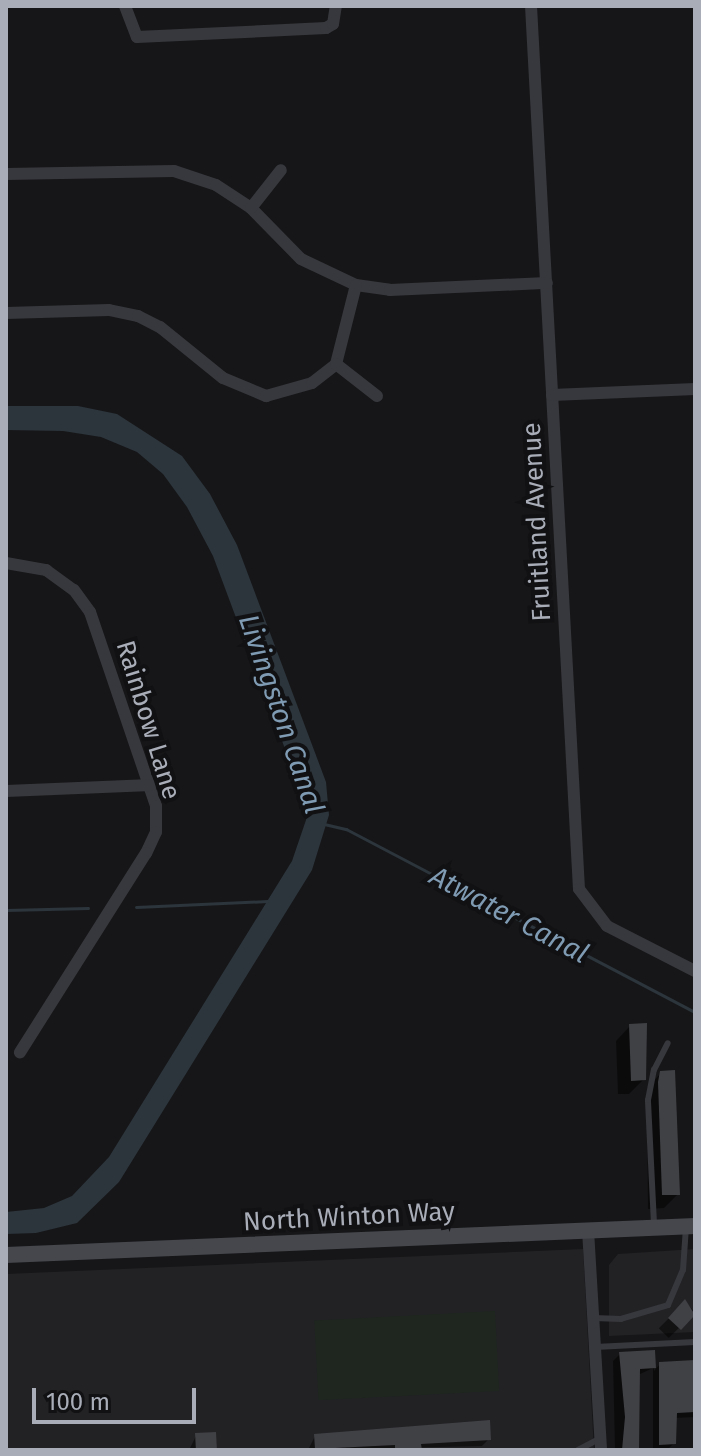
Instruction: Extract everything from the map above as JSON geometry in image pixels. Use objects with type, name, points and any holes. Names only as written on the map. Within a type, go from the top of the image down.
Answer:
[{"type":"main road","name":"North Winton Way","points":[[6,1255],[690,1227]]},
{"type":"street","points":[[125,6],[132,34],[333,24],[336,6]]},
{"type":"street","name":"Fruitland Avenue","points":[[531,6],[579,889],[607,926],[695,971]]},
{"type":"street","points":[[251,208],[281,170]]},
{"type":"street","points":[[6,174],[174,171],[216,185],[251,208],[301,259],[356,285],[390,290],[547,283]]},
{"type":"street","points":[[6,313],[109,310],[138,316],[160,327],[223,378],[266,396],[312,383],[336,364],[356,285]]},
{"type":"street","points":[[336,364],[377,396]]},
{"type":"street","points":[[552,395],[695,389]]},
{"type":"street","name":"Rainbow Lane","points":[[6,563],[46,570],[74,590],[90,612],[151,785],[156,832],[146,853],[20,1052]]},
{"type":"street","points":[[6,791],[151,785]]},
{"type":"street","points":[[588,1230],[601,1444]]},
{"type":"lane","points":[[654,1228],[648,1100],[654,1070],[668,1043]]},
{"type":"lane","points":[[594,1318],[621,1319],[668,1305],[685,1262],[690,1227]]},
{"type":"lane","points":[[595,1347],[695,1342]]},
{"type":"lane","points":[[578,1450],[601,1444]]},
{"type":"shaded area","points":[[583,1249],[594,1450],[6,1450],[6,1274]]},
{"type":"shaded area","points":[[695,1249],[695,1332],[609,1336],[609,1265],[618,1254]]},
{"type":"shaded area","points":[[495,1311],[499,1391],[318,1400],[314,1320]]},
{"type":"water","name":"Livingston Canal","points":[[6,406],[78,406],[117,414],[182,456],[210,494],[237,545],[326,782],[329,815],[312,870],[119,1182],[77,1223],[36,1233],[6,1234],[6,1212],[44,1208],[72,1196],[109,1157],[292,861],[306,820],[300,789],[213,556],[187,507],[163,474],[137,452],[101,437],[63,431],[6,430]]},
{"type":"building","points":[[647,1023],[646,1080],[631,1081],[629,1024]]},
{"type":"building","points":[[675,1070],[680,1195],[662,1195],[658,1082],[660,1071]]},
{"type":"building","points":[[685,1299],[695,1315],[681,1330],[668,1318]]},
{"type":"building","points":[[655,1350],[656,1368],[640,1369],[639,1449],[622,1450],[625,1417],[619,1352]]},
{"type":"building","points":[[695,1360],[695,1412],[677,1413],[676,1444],[659,1445],[659,1362]]},
{"type":"building","points":[[490,1420],[491,1440],[421,1444],[422,1450],[395,1450],[395,1445],[315,1449],[314,1434]]},
{"type":"building","points":[[216,1432],[217,1450],[196,1450],[195,1433]]},
{"type":"waterway","name":"Atwater Canal","points":[[324,824],[346,829],[695,1012]]},
{"type":"waterway","points":[[136,907],[268,901]]},
{"type":"waterway","points":[[6,910],[88,908]]}]
